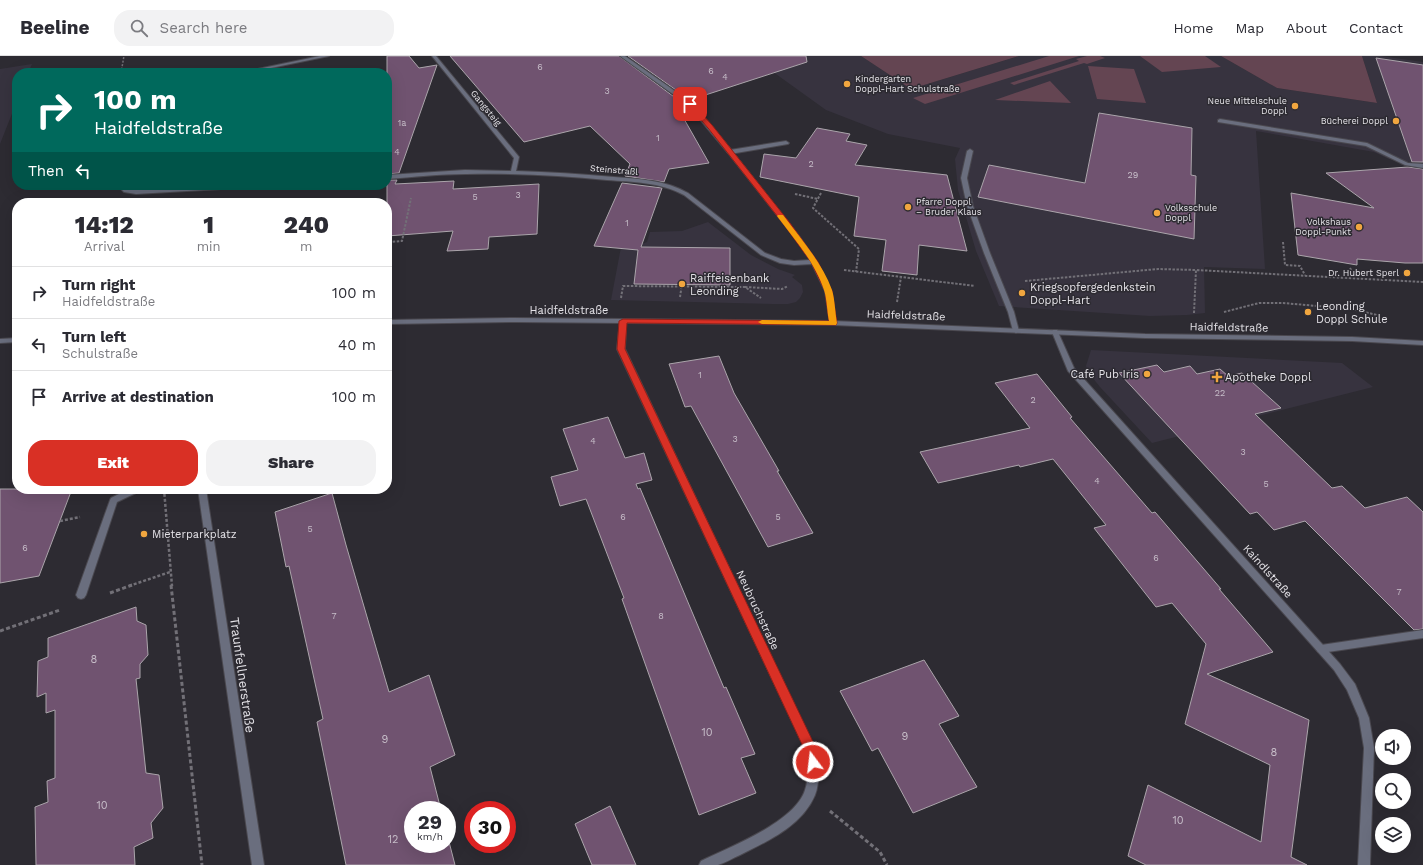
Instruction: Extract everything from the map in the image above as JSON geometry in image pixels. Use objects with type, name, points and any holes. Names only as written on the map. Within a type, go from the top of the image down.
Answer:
[{"type":"street","points":[[266,68],[328,56]]},
{"type":"street","name":"Gangsteig","points":[[434,56],[517,158],[513,172]]},
{"type":"street","points":[[622,56],[690,104],[730,152],[797,237],[814,262],[828,291],[833,323]]},
{"type":"street","points":[[1220,121],[1367,145],[1407,164],[1423,166]]},
{"type":"street","points":[[730,152],[786,143]]},
{"type":"street","points":[[970,151],[964,178],[970,206],[986,253],[1011,312],[1016,330]]},
{"type":"street","name":"Steinstraßl","points":[[392,177],[513,172],[641,182],[675,188],[686,194],[763,254],[780,261],[794,263],[814,262]]},
{"type":"street","points":[[125,190],[136,192],[170,190]]},
{"type":"street","name":"Haidfeldstraße","points":[[392,322],[623,321],[833,323],[1145,336],[1352,339],[1423,343]]},
{"type":"street","name":"Neubruchstraße","points":[[623,321],[621,349],[812,753],[813,771],[810,793],[799,810],[774,831],[705,865]]},
{"type":"street","name":"Kaindlstraße","points":[[1055,332],[1070,369],[1337,667],[1351,688],[1364,718],[1369,748],[1364,865]]},
{"type":"street","points":[[0,341],[12,340]]},
{"type":"street","points":[[81,595],[114,500],[127,494]]},
{"type":"street","name":"Traunfellnerstraße","points":[[203,494],[258,865]]},
{"type":"street","points":[[1321,649],[1423,634]]},
{"type":"path","points":[[122,68],[124,56]]},
{"type":"path","points":[[392,242],[402,241],[417,175]]},
{"type":"path","points":[[788,193],[818,199]]},
{"type":"path","points":[[821,193],[813,208],[859,249],[856,272]]},
{"type":"path","points":[[1282,242],[1285,265],[1300,266],[1305,275]]},
{"type":"path","points":[[1350,268],[1356,278]]},
{"type":"path","points":[[1194,320],[1196,270],[1423,282]]},
{"type":"path","points":[[897,307],[901,277]]},
{"type":"path","points":[[620,305],[623,286],[682,285],[782,289],[795,284]]},
{"type":"path","points":[[680,300],[682,285]]},
{"type":"path","points":[[745,287],[761,299]]},
{"type":"path","points":[[164,494],[171,580],[202,865]]},
{"type":"path","points":[[60,521],[86,517]]},
{"type":"path","points":[[810,793],[880,852],[887,865]]},
{"type":"shaded area","points":[[751,56],[861,56],[911,89],[1019,56],[1221,56],[1277,88],[1377,103],[1362,56],[1381,56],[1423,62],[1423,164],[1389,159],[1374,152],[1256,131],[1265,269],[1204,267],[1205,313],[1150,316],[999,306],[976,251],[958,190],[955,159],[960,148],[888,134],[826,110]]},
{"type":"shaded area","points":[[861,56],[1019,56],[911,89]]},
{"type":"shaded area","points":[[1049,56],[1079,56],[925,104],[913,98]]},
{"type":"shaded area","points":[[1087,56],[1100,56],[1105,58],[1014,85],[1010,83],[1079,61],[1076,59]]},
{"type":"shaded area","points":[[1140,56],[1205,56],[1221,67],[1162,72]]},
{"type":"shaded area","points":[[1221,56],[1362,56],[1377,103],[1277,88]]},
{"type":"shaded area","points":[[32,64],[30,68],[12,68],[12,114],[0,144],[0,69]]},
{"type":"shaded area","points":[[1088,66],[1134,69],[1146,103],[1097,99]]},
{"type":"shaded area","points":[[1050,81],[1071,103],[995,100]]},
{"type":"shaded area","points":[[708,222],[751,255],[778,269],[795,275],[792,277],[802,285],[803,292],[800,298],[796,302],[788,304],[611,300],[622,242],[642,244],[647,242],[650,232],[682,231]]},
{"type":"shaded area","points":[[1091,350],[1342,363],[1373,387],[1152,443],[1088,372],[1086,366]]},
{"type":"building","points":[[387,56],[409,56],[419,68],[437,65],[399,173],[392,174],[392,68],[387,68]]},
{"type":"building","points":[[450,56],[619,56],[681,102],[675,103],[709,163],[669,169],[664,182],[625,176],[630,164],[590,126],[524,142]]},
{"type":"building","points":[[628,56],[806,56],[807,62],[690,100]]},
{"type":"building","points":[[1376,58],[1423,65],[1423,162],[1412,162]]},
{"type":"building","points":[[1099,113],[1192,128],[1191,175],[1196,176],[1194,239],[978,197],[989,165],[1085,183]]},
{"type":"building","points":[[817,128],[850,134],[846,141],[867,145],[855,165],[947,175],[967,251],[919,245],[917,275],[882,271],[886,240],[854,236],[859,197],[760,177],[764,154],[796,158]]},
{"type":"building","name":"Volkshaus Doppl-Punkt","points":[[1408,167],[1423,169],[1423,263],[1357,259],[1357,265],[1298,255],[1291,193],[1374,208],[1326,173]]},
{"type":"building","points":[[392,180],[397,180],[395,184],[454,181],[453,189],[539,184],[537,234],[489,237],[488,249],[447,251],[453,231],[392,236],[392,198],[387,198],[387,190],[392,190]]},
{"type":"building","points":[[622,183],[662,188],[641,247],[730,248],[730,285],[634,284],[638,250],[594,246]]},
{"type":"building","points":[[719,356],[734,393],[813,533],[768,547],[691,406],[685,407],[669,364]]},
{"type":"building","points":[[1157,365],[1164,372],[1190,366],[1197,374],[1220,369],[1228,376],[1242,373],[1281,408],[1255,414],[1332,488],[1342,486],[1365,508],[1407,497],[1423,512],[1423,629],[1414,630],[1305,521],[1274,530],[1257,512],[1250,514],[1119,373]]},
{"type":"building","points":[[1037,374],[1072,417],[1070,418],[1152,513],[1155,512],[1273,652],[1207,674],[1309,720],[1291,857],[1307,865],[1146,865],[1128,856],[1148,785],[1261,842],[1270,765],[1185,724],[1206,644],[1172,603],[1156,607],[1094,528],[1106,525],[1053,459],[938,483],[920,452],[1030,428],[995,383]]},
{"type":"building","points":[[608,417],[625,458],[644,453],[652,480],[636,484],[638,489],[640,488],[724,688],[726,687],[755,754],[741,758],[756,793],[699,815],[622,599],[624,598],[586,499],[560,506],[551,477],[578,470],[563,429]]},
{"type":"building","points":[[0,489],[12,489],[12,494],[70,494],[39,576],[0,583]]},
{"type":"building","points":[[332,494],[389,692],[429,675],[455,755],[430,767],[439,801],[404,801],[404,853],[452,853],[455,865],[346,865],[317,722],[323,719],[289,566],[286,567],[275,512]]},
{"type":"building","points":[[136,607],[137,621],[146,625],[148,655],[140,664],[140,678],[136,679],[146,773],[159,775],[163,808],[151,823],[153,838],[134,847],[135,865],[36,865],[35,807],[48,802],[47,781],[55,778],[55,710],[46,713],[46,693],[37,697],[38,661],[48,657],[48,638]]},
{"type":"building","points":[[924,660],[959,716],[939,724],[977,787],[913,813],[878,748],[872,751],[840,691]]},
{"type":"building","points":[[610,806],[636,865],[592,865],[575,824]]},
{"type":"slow traffic","points":[[762,322],[833,323],[828,291],[822,276],[806,249],[781,216]]},
{"type":"place","name":"Kindergarten Doppl-Hart Schulstraße","points":[[847,84]]},
{"type":"place","name":"Neue Mittelschule Doppl","points":[[1295,106]]},
{"type":"place","name":"Bücherei Doppl","points":[[1396,121]]},
{"type":"place","name":"Pfarre Doppl – Bruder Klaus","points":[[908,207]]},
{"type":"place","name":"Volksschule Doppl","points":[[1157,213]]},
{"type":"place","name":"Volkshaus Doppl-Punkt","points":[[1359,227]]},
{"type":"place","name":"Dr. Hubert Sperl","points":[[1407,273]]},
{"type":"place","name":"Raiffeisenbank Leonding","points":[[682,284]]},
{"type":"place","name":"Kriegsopfergedenkstein Doppl-Hart","points":[[1022,293]]},
{"type":"place","name":"Leonding Doppl Schule","points":[[1308,312]]},
{"type":"place","name":"Café Pub Iris","points":[[1147,374]]},
{"type":"place","name":"Apotheke Doppl","points":[[1217,377]]},
{"type":"place","name":"Mieterparkplatz","points":[[144,534]]},
{"type":"route","points":[[690,104],[797,237],[814,262],[828,291],[833,323],[623,321],[621,349],[812,753],[813,762]]}]
